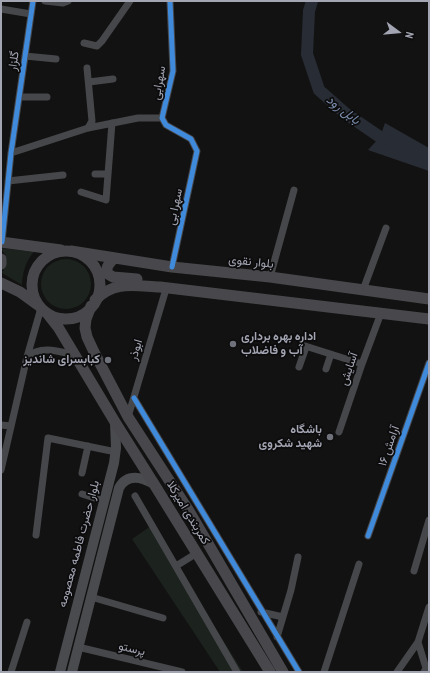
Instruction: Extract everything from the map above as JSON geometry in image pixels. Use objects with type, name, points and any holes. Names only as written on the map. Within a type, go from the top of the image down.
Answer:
[{"type":"main road","name":"بلوار نقوی","points":[[1,242],[71,251],[172,267],[270,277],[429,299]]},
{"type":"main road","points":[[44,310],[36,301],[32,284],[33,276],[36,268],[41,262],[55,252],[71,251],[86,257],[96,270],[99,285],[93,303]]},
{"type":"main road","points":[[114,258],[106,270],[108,274],[113,277],[150,281],[163,288]]},
{"type":"main road","points":[[1,259],[1,264]]},
{"type":"main road","points":[[1,282],[20,292],[44,310],[59,317],[71,318],[85,312],[105,291],[121,286],[163,288],[429,319]]},
{"type":"main road","name":"کمربندی امیرکلا","points":[[93,303],[86,319],[85,328],[87,337],[128,417],[165,474],[193,508],[283,672]]},
{"type":"main road","name":"کمربندی امیرکلا","points":[[44,310],[58,327],[115,422],[197,553],[266,670]]},
{"type":"main road","points":[[82,368],[83,359],[86,356],[94,356],[98,358]]},
{"type":"main road","name":"بلوار حضرت فاطمه معصومه","points":[[60,672],[116,452],[115,422]]},
{"type":"main road","name":"بلوار حضرت فاطمه معصومه","points":[[72,672],[120,485],[127,479],[134,477],[142,478],[154,484]]},
{"type":"main road","points":[[80,594],[91,597]]},
{"type":"street","name":"گلزار","points":[[1,242],[11,153],[33,1]]},
{"type":"street","points":[[45,1],[63,3],[68,1]]},
{"type":"street","points":[[84,43],[97,46],[102,42],[130,1]]},
{"type":"street","name":"سهرابی","points":[[170,1],[173,71],[162,118],[166,125],[191,139],[197,151]]},
{"type":"street","points":[[1,9],[31,14]]},
{"type":"street","points":[[25,56],[56,59]]},
{"type":"street","points":[[87,68],[92,121],[88,128]]},
{"type":"street","points":[[89,82],[113,79]]},
{"type":"street","points":[[19,97],[47,97]]},
{"type":"street","points":[[11,153],[88,128],[112,122],[138,118],[162,118]]},
{"type":"street","points":[[82,192],[106,200],[112,122]]},
{"type":"street","name":"سهرا بی","points":[[172,267],[197,151]]},
{"type":"street","points":[[95,174],[108,174]]},
{"type":"street","points":[[8,181],[63,175]]},
{"type":"street","points":[[270,277],[294,190]]},
{"type":"street","points":[[363,290],[386,228]]},
{"type":"street","name":"ابوذر","points":[[128,417],[163,288]]},
{"type":"street","points":[[1,470],[27,357],[44,310]]},
{"type":"street","name":"آسایش","points":[[339,432],[380,313]]},
{"type":"street","points":[[299,367],[304,346],[362,364]]},
{"type":"street","points":[[27,357],[33,352],[44,350],[58,351],[74,355]]},
{"type":"street","points":[[326,369],[331,354]]},
{"type":"street","name":"آرامش ۱۶","points":[[368,536],[429,364]]},
{"type":"street","points":[[134,398],[175,468],[193,508],[299,672]]},
{"type":"street","points":[[1,425],[11,426]]},
{"type":"street","points":[[36,535],[48,438],[116,452]]},
{"type":"street","points":[[82,473],[88,446]]},
{"type":"street","points":[[165,474],[175,468]]},
{"type":"street","points":[[82,494],[104,501]]},
{"type":"street","points":[[135,496],[237,672]]},
{"type":"street","points":[[414,571],[429,520]]},
{"type":"street","points":[[176,566],[197,553]]},
{"type":"street","points":[[277,637],[291,590],[298,557]]},
{"type":"street","points":[[324,672],[359,564]]},
{"type":"street","points":[[91,597],[163,618]]},
{"type":"street","points":[[396,672],[418,642],[429,607]]},
{"type":"street","points":[[261,612],[283,617]]},
{"type":"street","points":[[10,672],[27,622]]},
{"type":"street","points":[[418,642],[426,668],[424,672]]},
{"type":"street","name":"پرستو","points":[[78,647],[182,672]]},
{"type":"shaded area","points":[[385,123],[429,148],[429,171],[368,150],[380,137]]},
{"type":"shaded area","points":[[1,248],[34,252],[25,267],[22,285],[2,273],[6,264],[6,255]]},
{"type":"shaded area","points":[[61,259],[71,259],[84,266],[91,279],[91,289],[84,302],[71,309],[61,309],[52,305],[45,298],[41,289],[41,279],[45,270],[52,263]]},
{"type":"shaded area","points":[[151,526],[243,672],[220,672],[132,539]]},
{"type":"waterway","name":"بابل رود","points":[[312,1],[309,11],[307,54],[319,90],[345,113],[380,137],[396,143]]},
{"type":"cycle path","points":[[2,242],[11,153],[33,1]]},
{"type":"cycle path","points":[[170,1],[173,71],[162,118],[166,125],[191,139],[197,151],[172,267]]},
{"type":"cycle path","points":[[368,536],[429,363]]},
{"type":"cycle path","points":[[134,398],[299,672]]},
{"type":"place","name":"اداره بهره برداری آب و فاضلاب","points":[[233,344]]},
{"type":"place","name":"کبابسرای شاندیز","points":[[108,360]]},
{"type":"place","name":"باشگاه شهید شکروی","points":[[330,437]]}]
